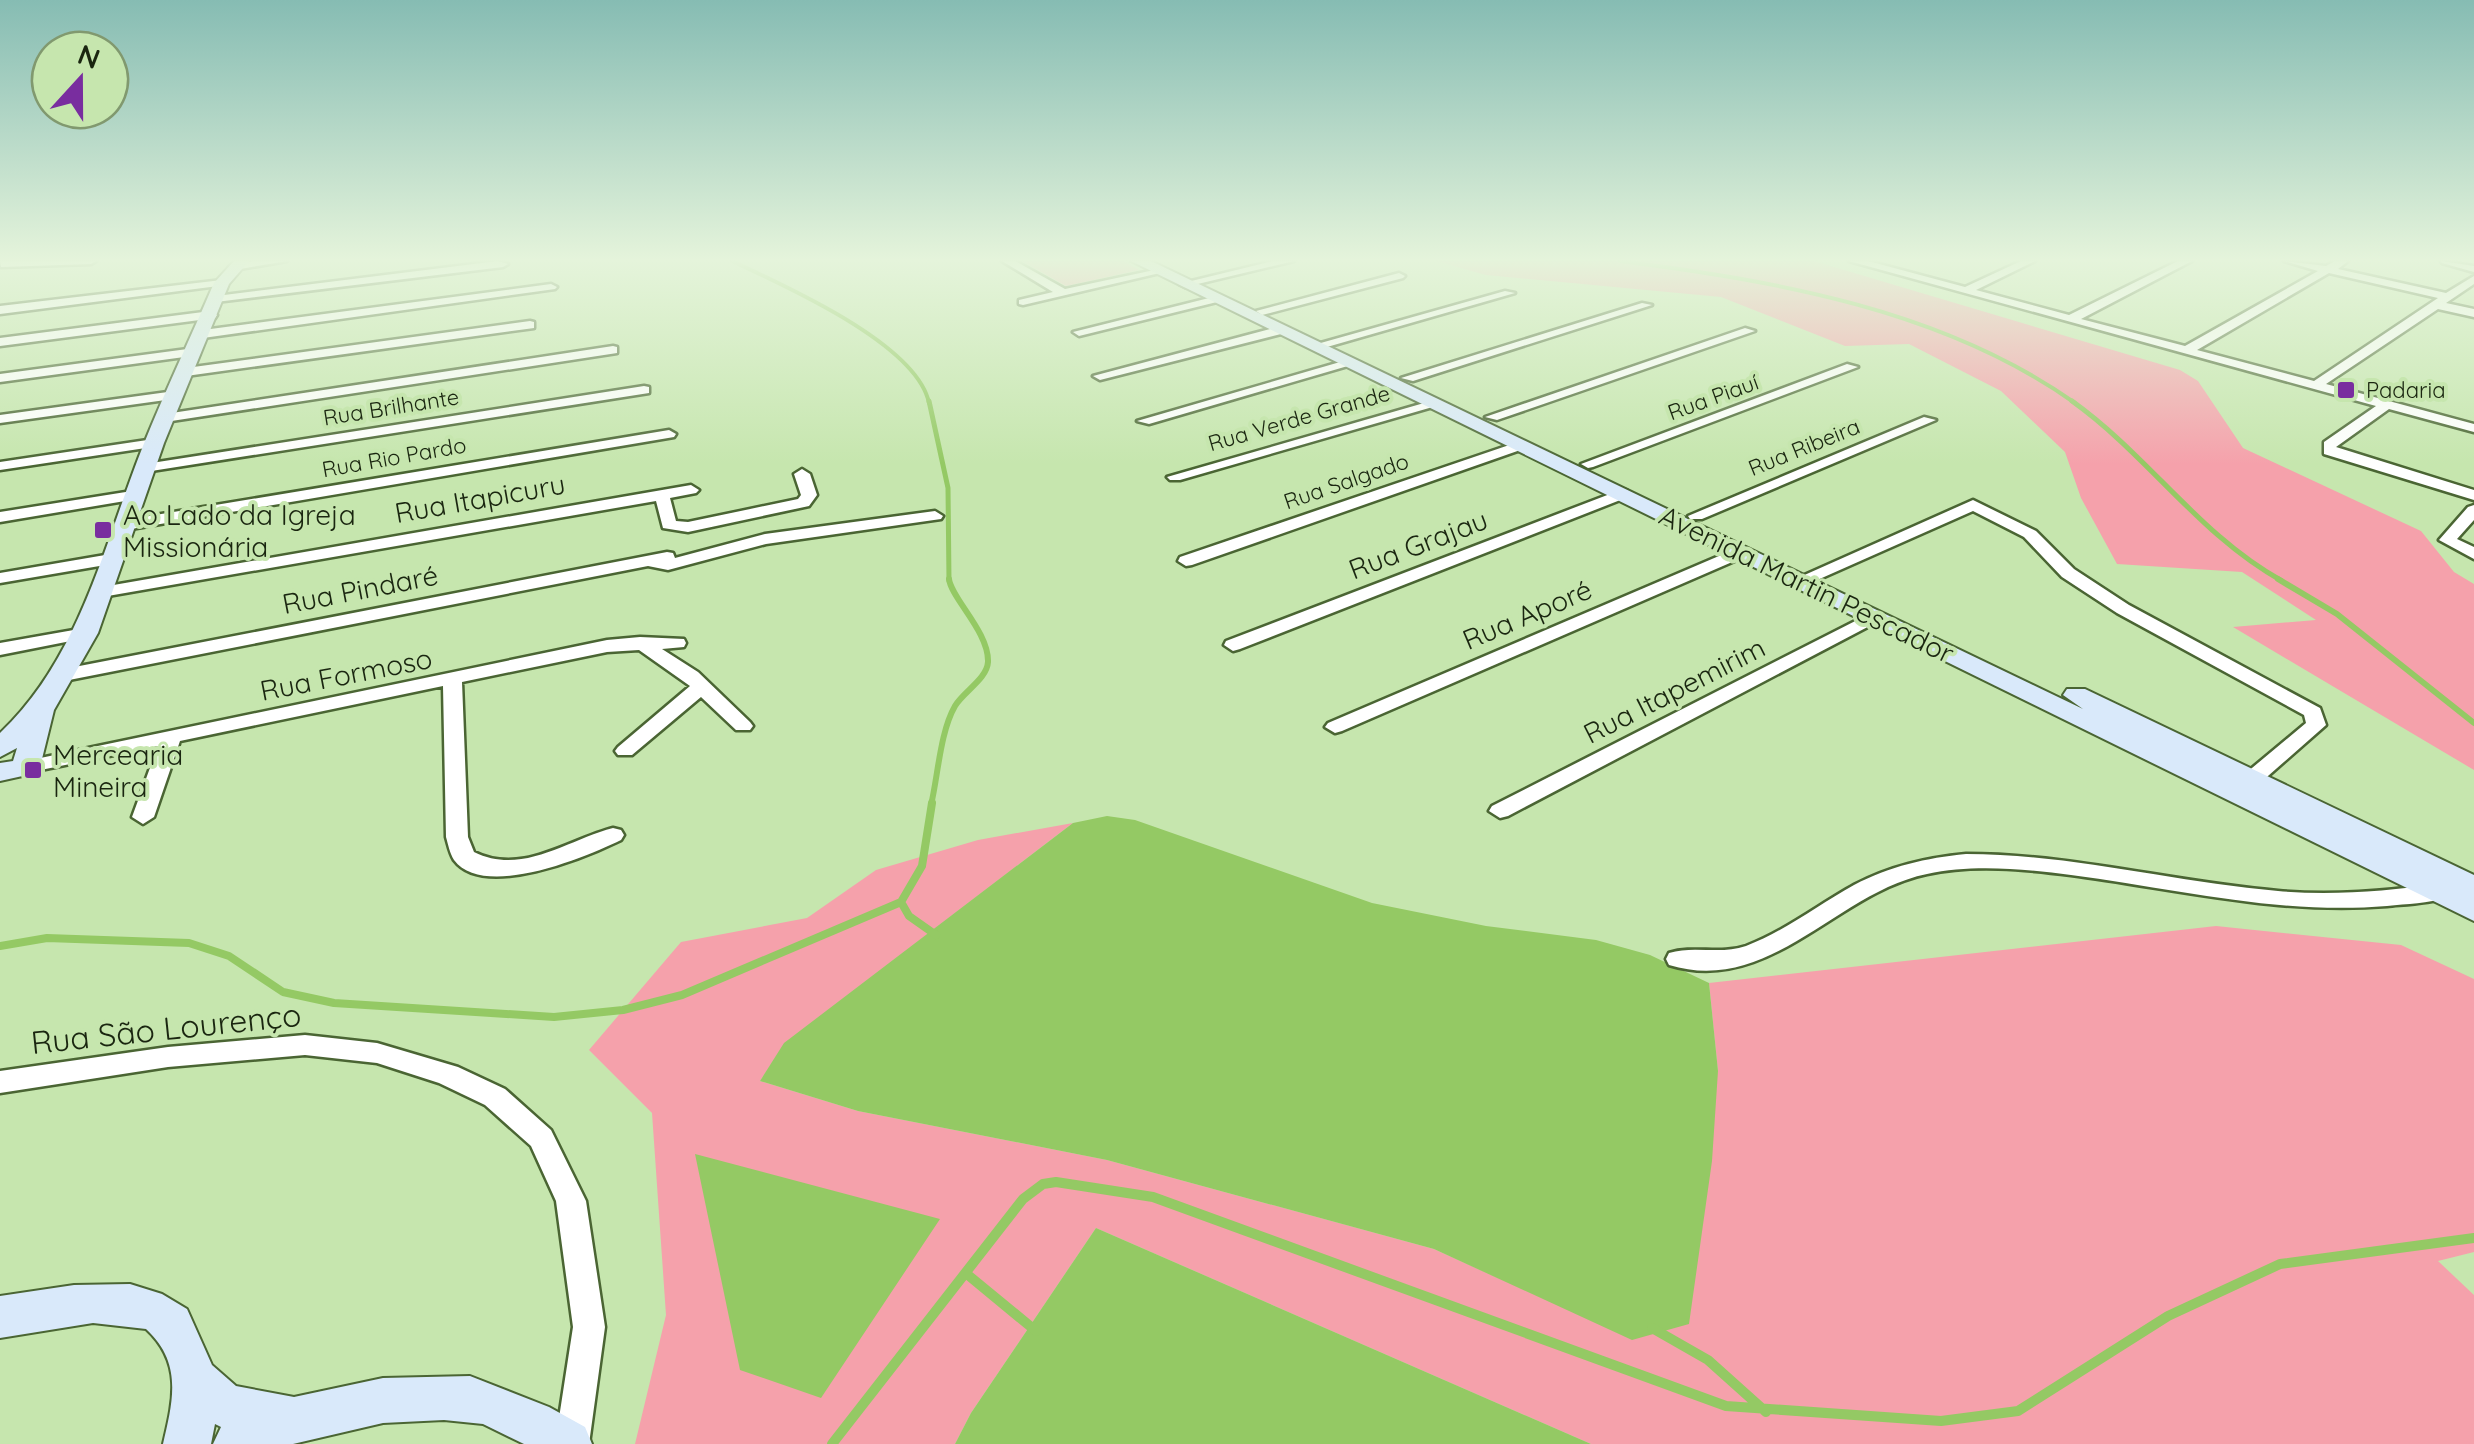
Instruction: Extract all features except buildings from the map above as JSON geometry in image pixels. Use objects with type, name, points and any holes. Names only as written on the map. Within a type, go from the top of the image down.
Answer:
[{"type":"street","points":[[0,342],[68,328]]},
{"type":"street","points":[[13,770],[19,729],[64,675],[85,632],[102,592],[132,496],[205,328]]},
{"type":"street","points":[[203,334],[244,328]]},
{"type":"street","points":[[186,372],[505,328]]},
{"type":"street","points":[[1079,332],[1094,328]]},
{"type":"street","points":[[1278,328],[1408,378],[1486,421],[1749,332]]},
{"type":"street","points":[[1295,328],[1352,364],[1440,406],[1496,424],[1526,441]]},
{"type":"street","points":[[1324,344],[1381,328]]},
{"type":"street","points":[[1408,378],[1570,328]]},
{"type":"street","points":[[2101,328],[2470,422]]},
{"type":"street","points":[[2186,351],[2225,328]]},
{"type":"street","points":[[2316,385],[2397,328]]},
{"type":"street","points":[[1100,376],[1281,330]]},
{"type":"street","points":[[165,418],[613,350]]},
{"type":"street","points":[[0,378],[195,352]]},
{"type":"street","points":[[1144,421],[1352,364]]},
{"type":"street","name":"Rua Piauí","points":[[1588,464],[1852,367]]},
{"type":"street","name":"Rua Brilhante","points":[[145,468],[644,390]]},
{"type":"street","points":[[0,419],[176,395]]},
{"type":"street","points":[[2387,404],[2329,445],[2329,451],[2474,495]]},
{"type":"street","name":"Rua Verde Grande","points":[[1175,476],[1440,406]]},
{"type":"street","name":"Rua Ribeira","points":[[1696,516],[1928,420]]},
{"type":"street","name":"Rua Rio Pardo","points":[[125,525],[669,434]]},
{"type":"street","name":"Avenida Martin Pescador","points":[[1526,441],[1588,464],[1696,516],[1809,577],[1873,617],[2474,910]]},
{"type":"street","name":"Avenida Martin Pescador","points":[[1526,441],[1740,552],[1809,577],[2253,778],[2474,888]]},
{"type":"street","name":"Rua Salgado","points":[[1186,561],[1526,441]]},
{"type":"street","points":[[0,466],[154,444]]},
{"type":"street","points":[[662,494],[670,526],[688,526],[803,502],[809,495],[802,474]]},
{"type":"street","name":"Rua Itapicuru","points":[[102,592],[691,490]]},
{"type":"street","name":"Rua Grajau","points":[[1233,645],[1623,494]]},
{"type":"street","points":[[0,517],[132,496]]},
{"type":"street","points":[[1809,577],[1973,506],[2030,534],[2068,573],[2123,609],[2313,712],[2316,725],[2253,778]]},
{"type":"street","points":[[2474,510],[2447,540],[2474,554]]},
{"type":"street","name":"Rua Pindaré","points":[[64,675],[658,558],[668,564],[765,539],[935,516]]},
{"type":"street","name":"Rua Aporé","points":[[1336,727],[1740,552]]},
{"type":"street","points":[[0,578],[112,559]]},
{"type":"street","name":"Rua Itapemirim","points":[[1500,811],[1873,617]]},
{"type":"street","points":[[0,649],[85,632]]},
{"type":"street","points":[[638,642],[702,686],[743,726]]},
{"type":"street","name":"Rua Formoso","points":[[13,770],[638,642],[678,643]]},
{"type":"street","points":[[452,681],[457,837],[464,857],[482,866],[498,868],[550,858],[613,835]]},
{"type":"street","points":[[625,751],[702,686]]},
{"type":"street","points":[[143,817],[171,738]]},
{"type":"street","points":[[1678,959],[1716,964],[1752,955],[1860,892],[1927,866],[2061,867],[2311,902],[2439,892]]},
{"type":"street","name":"Rua São Lourenço","points":[[0,1082],[168,1056],[305,1045],[377,1053],[448,1075],[495,1097],[542,1138],[571,1201],[589,1328],[570,1444]]},
{"type":"street","points":[[0,1317],[94,1304],[149,1309],[169,1322],[188,1349],[199,1387],[187,1444]]},
{"type":"street","points":[[199,1387],[224,1404],[254,1416],[289,1418],[404,1400],[471,1399],[513,1412],[570,1444]]},
{"type":"street","points":[[237,1444],[289,1418]]},
{"type":"shaded area","points":[[1800,328],[2040,328],[2180,370],[2198,381],[2243,448],[2421,531],[2454,572],[2474,584],[2474,770],[2233,627],[2316,620],[2242,572],[2117,564],[2081,498],[2065,452],[2001,391],[1909,344],[1845,346]]},
{"type":"shaded area","points":[[1107,816],[1135,820],[1372,903],[1486,926],[1596,940],[1650,955],[1709,983],[1718,1071],[1712,1161],[1689,1324],[1632,1340],[1434,1249],[1107,1160],[858,1111],[760,1081],[784,1043],[1073,823]]},
{"type":"shaded area","points":[[1073,823],[785,1043],[760,1081],[858,1111],[1107,1160],[1434,1249],[1633,1339],[1718,1071],[1709,983],[2216,926],[2401,945],[2474,979],[2474,1252],[2438,1261],[2474,1295],[2474,1444],[1591,1444],[1096,1228],[971,1413],[955,1444],[635,1444],[666,1315],[652,1113],[589,1050],[681,942],[807,918],[876,870],[978,840]]},
{"type":"shaded area","points":[[695,1154],[940,1219],[821,1398],[740,1370]]},
{"type":"shaded area","points":[[1096,1228],[1591,1444],[955,1444],[971,1413]]},
{"type":"waterway","points":[[860,328],[901,359],[919,381],[929,403]]},
{"type":"waterway","points":[[1931,328],[2024,371],[2073,402]]},
{"type":"waterway","points":[[929,401],[948,488],[949,581]]},
{"type":"waterway","points":[[2073,402],[2126,446],[2225,541],[2282,581]]},
{"type":"waterway","points":[[931,805],[950,717],[984,674],[988,662],[983,639],[949,579]]},
{"type":"waterway","points":[[2278,579],[2337,614],[2474,723]]},
{"type":"waterway","points":[[901,902],[922,866],[932,803]]},
{"type":"waterway","points":[[0,946],[47,938],[189,943],[229,956],[283,992],[334,1003],[554,1017],[623,1010],[682,995],[901,902]]},
{"type":"waterway","points":[[901,902],[909,916],[936,935]]},
{"type":"waterway","points":[[832,1444],[1023,1199],[1043,1184],[1056,1182],[1153,1197],[1726,1406],[1762,1409]]},
{"type":"waterway","points":[[1762,1409],[1941,1421],[2018,1411],[2168,1316],[2280,1264],[2474,1238]]},
{"type":"waterway","points":[[968,1275],[1036,1331]]},
{"type":"waterway","points":[[1652,1328],[1708,1360],[1762,1409]]},
{"type":"waterway","points":[[1762,1409],[1766,1412]]},
{"type":"place","name":"Padaria","points":[[2346,390]]},
{"type":"place","name":"Ao Lado da Igreja Missionária","points":[[103,530]]},
{"type":"place","name":"Mercearia Mineira","points":[[33,770]]}]
